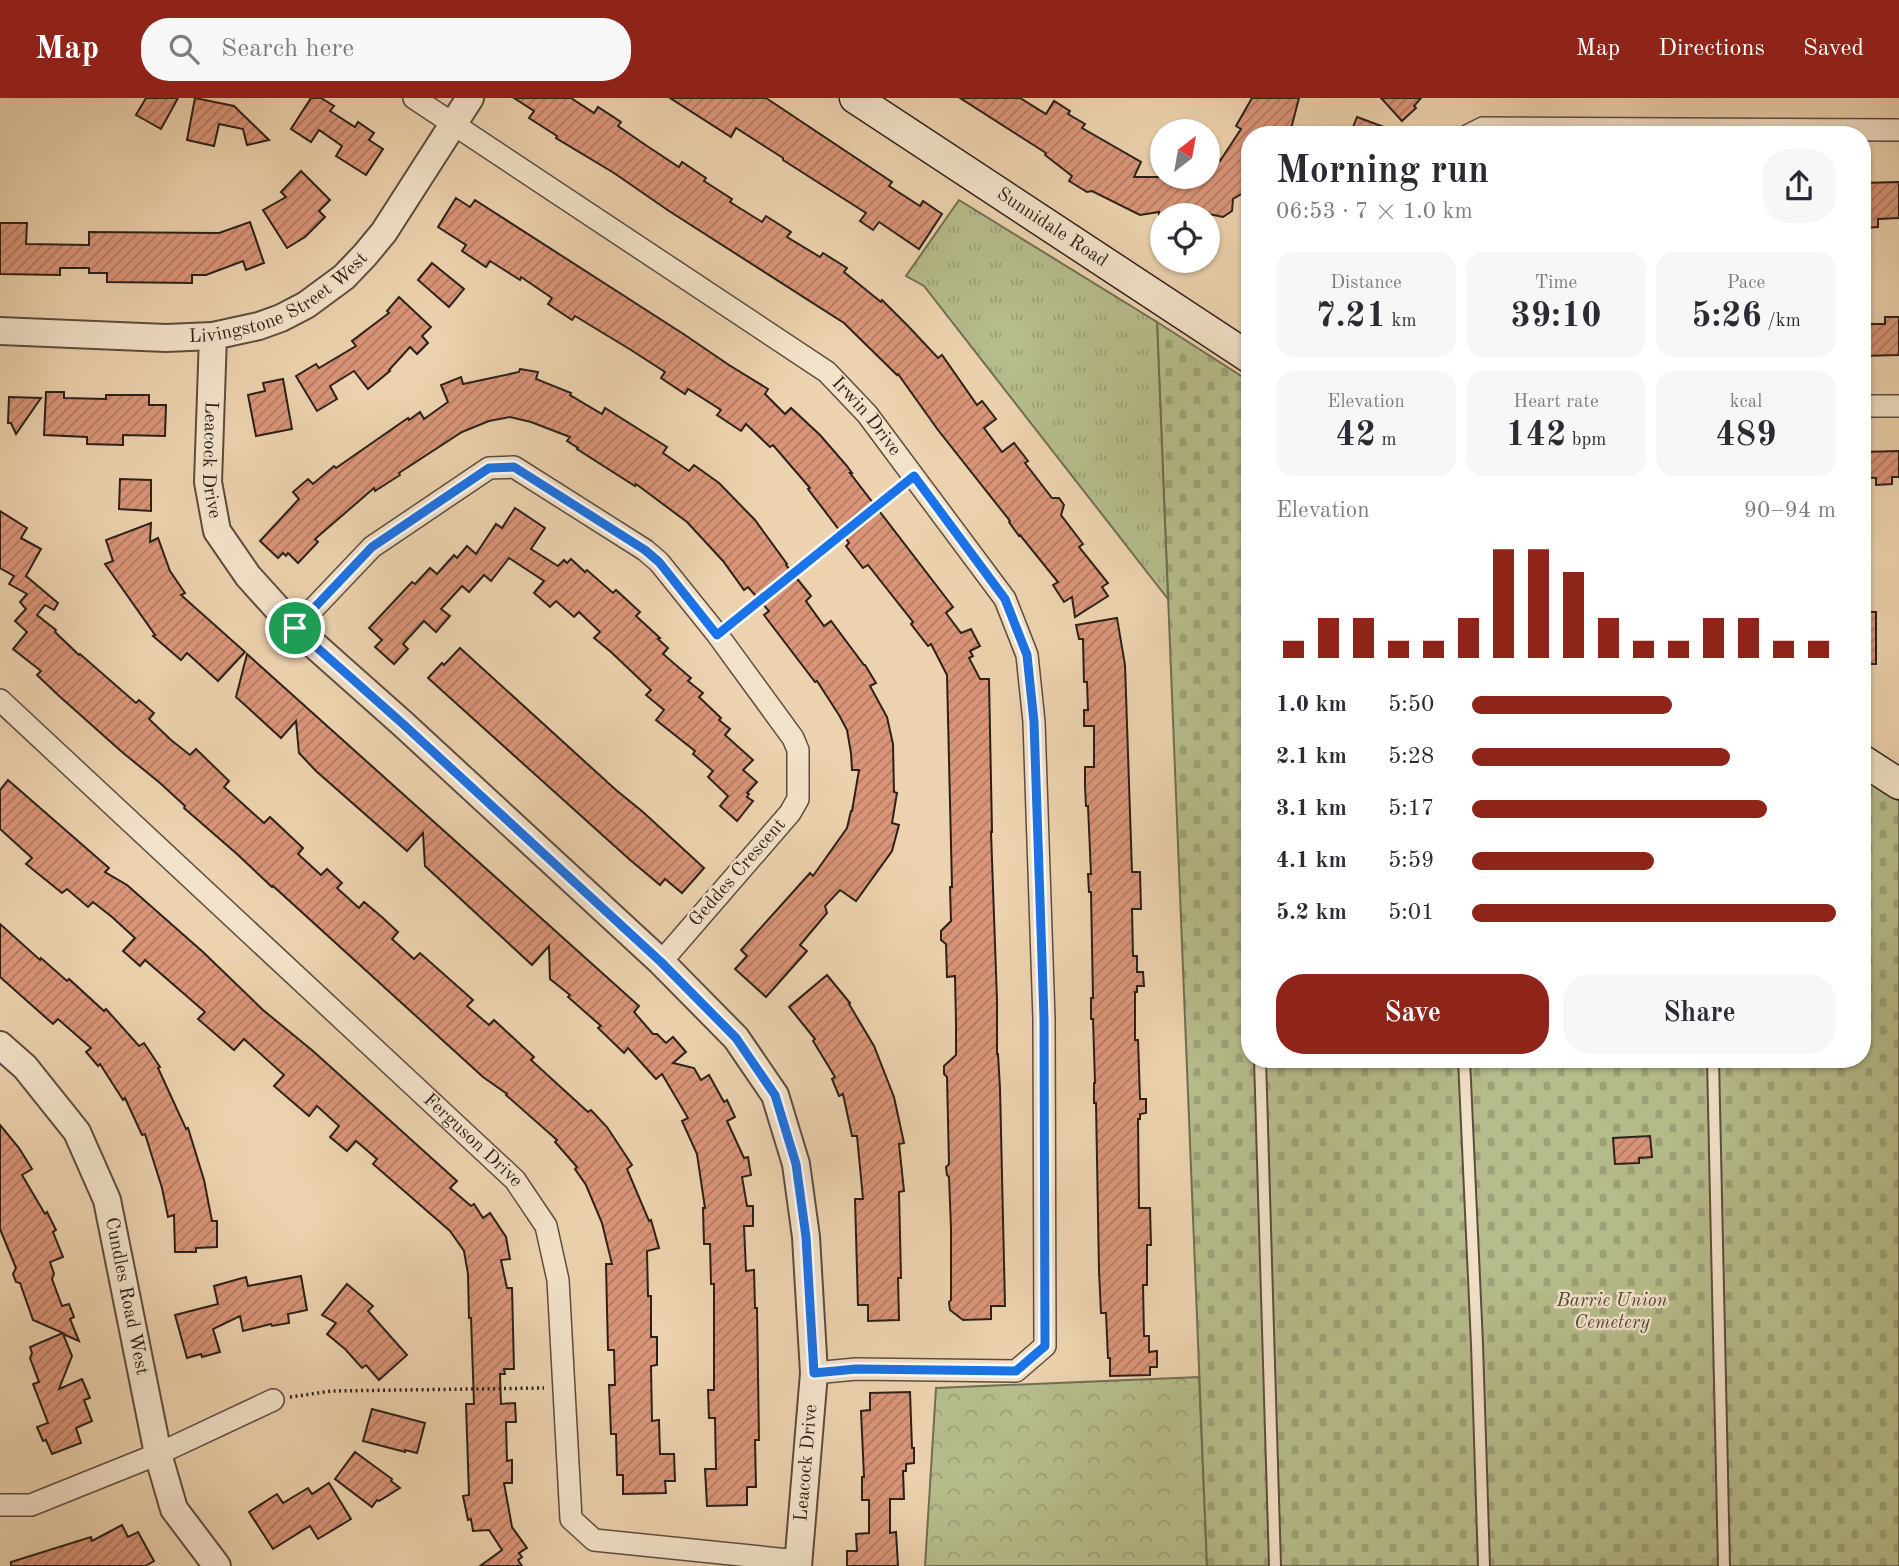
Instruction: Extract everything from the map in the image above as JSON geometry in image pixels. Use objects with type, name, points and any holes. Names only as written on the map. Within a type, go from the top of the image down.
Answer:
[{"type":"main road","name":"Sunnidale Road","points":[[855,98],[1241,352]]},
{"type":"main road","points":[[1871,766],[1899,784]]},
{"type":"street","name":"Irwin Drive","points":[[414,98],[827,372],[867,414],[1005,599],[1027,655],[1034,722],[1044,1019],[1045,1346],[1016,1371],[856,1369],[814,1373]]},
{"type":"street","name":"Livingstone Street West","points":[[0,331],[166,338],[213,336],[259,326],[281,318],[306,305],[344,277],[384,232],[470,98]]},
{"type":"street","points":[[1871,130],[1899,130]]},
{"type":"street","name":"Leacock Drive","points":[[213,336],[208,482],[217,531],[248,576],[295,628],[661,962],[736,1038],[775,1095],[796,1164],[806,1237],[814,1373],[798,1564]]},
{"type":"street","points":[[1871,406],[1899,407]]},
{"type":"street","name":"Geddes Crescent","points":[[295,628],[372,547],[489,468],[514,467],[645,550],[659,562],[793,738],[798,751],[798,799],[790,813],[661,962]]},
{"type":"street","name":"Ferguson Drive","points":[[0,700],[515,1181],[546,1226],[558,1280],[571,1519],[594,1540],[798,1564]]},
{"type":"street","name":"Cundles Road West","points":[[0,1045],[25,1067],[77,1132],[107,1200],[158,1454],[174,1508],[217,1566]]},
{"type":"street","points":[[0,1505],[31,1505],[158,1454],[273,1400]]},
{"type":"lane","points":[[1261,1068],[1275,1566]]},
{"type":"lane","points":[[1464,1068],[1478,1357],[1484,1566]]},
{"type":"lane","points":[[1713,1068],[1724,1566]]},
{"type":"path","points":[[717,635],[914,476]]},
{"type":"path","points":[[273,1400],[332,1391],[564,1388]]},
{"type":"green space","points":[[959,200],[1157,322],[1168,599],[924,286],[906,276]]},
{"type":"green space","name":"Barrie Union Cemetery","points":[[1157,322],[1241,376],[1241,1068],[1871,1068],[1871,783],[1899,801],[1899,1566],[1207,1566]]},
{"type":"green space","points":[[1199,1377],[1207,1566],[925,1566],[936,1388]]},
{"type":"building","points":[[146,98],[178,98],[161,129],[136,115]]},
{"type":"building","points":[[195,98],[234,106],[269,140],[247,145],[243,129],[219,124],[214,146],[187,140]]},
{"type":"building","points":[[311,98],[321,98],[334,106],[330,111],[355,127],[358,122],[374,133],[369,140],[383,149],[366,175],[336,156],[342,146],[319,130],[311,142],[291,129]]},
{"type":"building","points":[[514,98],[571,98],[594,113],[598,107],[621,122],[618,126],[647,146],[679,167],[682,162],[706,178],[704,181],[732,199],[730,202],[762,222],[766,216],[791,232],[787,237],[820,257],[823,253],[847,268],[844,272],[881,302],[882,300],[938,358],[942,355],[977,405],[982,401],[996,419],[984,428],[1002,452],[1014,443],[1028,461],[1025,463],[1052,498],[1059,498],[1064,505],[1061,515],[1083,544],[1079,547],[1108,583],[1102,587],[1108,596],[1075,617],[1072,597],[1064,602],[1053,585],[1058,582],[1019,536],[898,374],[844,323],[556,138],[557,136],[529,118],[534,111]]},
{"type":"building","points":[[670,98],[766,98],[892,182],[889,186],[920,206],[923,201],[942,214],[919,249],[879,222],[873,230],[860,221],[866,213],[783,158],[736,128],[731,137]]},
{"type":"building","points":[[960,98],[1020,98],[1046,114],[1054,101],[1085,124],[1082,128],[1141,162],[1134,177],[1150,177],[1150,189],[1220,189],[1220,161],[1241,129],[1241,194],[1233,199],[1232,211],[1223,217],[1220,216],[1220,203],[1150,203],[1150,213],[1140,215],[1092,191],[1087,192],[1069,181],[1072,176],[1045,155],[1046,153]]},
{"type":"building","points":[[1252,98],[1299,98],[1292,126],[1241,126],[1241,129],[1236,126]]},
{"type":"building","points":[[1381,98],[1421,98],[1414,106],[1416,108],[1402,121]]},
{"type":"building","points":[[1357,117],[1381,126],[1354,126]]},
{"type":"building","points":[[301,171],[330,200],[319,211],[325,217],[305,237],[287,248],[263,210],[286,197],[281,192]]},
{"type":"building","points":[[1899,182],[1899,218],[1878,219],[1878,227],[1871,228],[1871,183]]},
{"type":"building","points":[[456,198],[470,207],[475,200],[768,389],[765,394],[785,414],[791,408],[820,435],[847,466],[953,607],[946,613],[961,633],[971,629],[980,646],[970,651],[973,656],[969,658],[980,679],[989,679],[1005,1306],[991,1306],[991,1319],[963,1320],[950,1310],[949,1302],[951,1228],[949,1177],[946,1167],[949,1164],[947,1077],[944,1074],[944,1066],[956,1055],[956,1023],[955,976],[947,977],[946,944],[941,940],[941,931],[951,921],[952,887],[947,675],[931,644],[928,646],[911,624],[913,622],[868,565],[863,568],[846,546],[849,543],[808,489],[810,488],[773,445],[770,447],[746,424],[741,431],[717,415],[721,410],[688,389],[685,394],[661,378],[665,372],[575,316],[572,320],[548,304],[552,298],[521,277],[520,280],[490,261],[486,267],[462,251],[466,245],[438,227]]},
{"type":"building","points":[[250,222],[264,263],[246,270],[243,261],[206,275],[192,275],[192,283],[107,282],[107,273],[89,273],[89,268],[60,268],[60,275],[0,274],[0,223],[27,223],[26,244],[89,245],[89,232],[219,233]]},
{"type":"building","points":[[432,263],[464,289],[449,307],[418,280]]},
{"type":"building","points":[[399,297],[431,327],[422,336],[428,343],[417,354],[410,347],[390,371],[368,389],[354,371],[330,386],[337,399],[317,411],[296,376],[316,364],[319,368],[356,346],[352,341],[389,313],[387,311]]},
{"type":"building","points":[[1885,317],[1899,317],[1899,355],[1871,356],[1871,324],[1885,324]]},
{"type":"building","points":[[520,369],[538,372],[536,379],[571,393],[570,395],[602,414],[605,408],[667,447],[663,453],[689,471],[694,465],[719,483],[755,520],[811,596],[806,601],[824,626],[831,621],[876,683],[870,686],[887,717],[893,744],[894,792],[897,793],[892,823],[899,825],[892,851],[856,901],[840,890],[825,906],[827,913],[800,945],[807,951],[766,997],[735,969],[747,956],[741,950],[810,873],[813,876],[847,828],[859,770],[852,770],[847,730],[839,715],[817,681],[815,682],[764,615],[769,611],[748,587],[744,590],[723,561],[687,522],[636,484],[635,486],[577,449],[567,441],[570,437],[510,417],[489,421],[462,432],[375,491],[374,488],[315,539],[318,542],[298,563],[288,553],[286,556],[283,553],[278,558],[260,541],[299,499],[293,492],[308,479],[313,484],[334,466],[336,468],[408,418],[409,420],[420,412],[424,419],[448,402],[441,385],[461,377],[463,384],[519,372]]},
{"type":"building","points":[[283,379],[292,429],[256,436],[248,395],[265,391],[263,383]]},
{"type":"building","points":[[46,392],[64,392],[64,398],[106,399],[106,395],[149,395],[149,405],[166,405],[165,436],[123,435],[123,445],[87,444],[87,437],[44,435]]},
{"type":"building","points":[[9,397],[41,398],[16,434],[11,423],[8,423]]},
{"type":"building","points":[[1899,451],[1899,477],[1892,477],[1892,484],[1876,485],[1876,478],[1871,478],[1871,452]]},
{"type":"building","points":[[120,479],[151,480],[151,511],[119,509]]},
{"type":"building","points":[[515,508],[545,528],[531,549],[558,566],[564,560],[567,563],[571,559],[613,593],[616,590],[640,612],[636,616],[668,648],[663,654],[691,678],[688,681],[703,693],[699,697],[730,729],[725,735],[753,760],[743,770],[757,782],[747,793],[747,797],[753,801],[737,821],[720,806],[728,796],[708,777],[713,771],[693,754],[695,751],[656,720],[664,710],[646,695],[651,690],[594,638],[600,632],[579,612],[574,617],[556,601],[550,607],[534,593],[544,581],[509,558],[491,581],[484,575],[469,592],[462,586],[441,609],[450,616],[436,632],[424,621],[403,644],[408,649],[394,664],[375,647],[382,640],[369,628],[412,582],[415,584],[430,568],[437,574],[454,555],[457,558],[467,546],[476,554],[496,524],[502,528]]},
{"type":"building","points":[[0,511],[27,528],[21,538],[41,549],[26,576],[58,603],[54,610],[45,605],[37,615],[136,703],[139,700],[154,713],[149,719],[171,740],[190,755],[196,749],[229,781],[224,787],[264,823],[270,817],[303,848],[298,854],[321,875],[327,869],[342,883],[337,888],[359,908],[364,902],[383,918],[398,932],[392,939],[414,959],[420,953],[473,1000],[467,1006],[489,1025],[494,1020],[534,1057],[531,1060],[588,1112],[591,1110],[607,1127],[632,1165],[627,1169],[649,1221],[651,1220],[659,1248],[647,1251],[648,1296],[651,1296],[651,1337],[657,1337],[657,1365],[651,1366],[652,1421],[659,1420],[660,1454],[674,1454],[675,1481],[665,1481],[666,1493],[623,1494],[623,1475],[617,1475],[616,1434],[611,1434],[609,1385],[615,1385],[614,1350],[608,1350],[607,1309],[606,1264],[612,1264],[602,1223],[586,1185],[575,1169],[577,1167],[555,1142],[557,1140],[507,1094],[483,1077],[184,808],[185,806],[160,783],[58,695],[37,675],[41,671],[13,649],[27,632],[15,621],[26,609],[20,602],[27,594],[9,584],[14,576],[0,568]]},
{"type":"building","points":[[151,523],[150,542],[158,538],[170,571],[185,593],[181,595],[245,652],[218,681],[187,653],[181,660],[153,636],[155,635],[105,564],[113,561],[106,540]]},
{"type":"building","points":[[1871,612],[1876,612],[1876,664],[1871,664]]},
{"type":"building","points":[[1117,618],[1125,665],[1132,872],[1140,872],[1141,909],[1132,909],[1133,956],[1137,956],[1137,972],[1143,972],[1144,986],[1137,986],[1135,992],[1135,1040],[1138,1040],[1140,1099],[1146,1099],[1146,1113],[1140,1114],[1138,1119],[1139,1208],[1150,1208],[1151,1245],[1147,1245],[1147,1285],[1143,1285],[1144,1336],[1149,1336],[1149,1352],[1157,1351],[1157,1367],[1150,1367],[1150,1375],[1110,1376],[1106,1313],[1101,1313],[1099,1271],[1096,1103],[1091,1019],[1091,892],[1088,874],[1091,874],[1085,786],[1085,767],[1094,767],[1094,726],[1084,726],[1084,710],[1088,710],[1087,682],[1084,682],[1083,639],[1079,639],[1076,625]]},
{"type":"building","points":[[460,648],[704,868],[682,893],[665,879],[660,885],[629,859],[428,678]]},
{"type":"building","points":[[247,654],[639,1006],[634,1012],[653,1034],[657,1034],[666,1043],[673,1037],[686,1052],[673,1063],[694,1068],[701,1080],[709,1075],[724,1102],[727,1100],[735,1117],[727,1121],[744,1158],[748,1157],[751,1175],[742,1177],[747,1206],[753,1206],[753,1226],[744,1226],[746,1271],[754,1270],[757,1308],[759,1440],[755,1440],[756,1487],[747,1487],[747,1505],[707,1506],[705,1469],[716,1469],[715,1418],[709,1418],[708,1390],[714,1390],[714,1284],[711,1284],[710,1244],[704,1244],[705,1208],[697,1154],[682,1121],[688,1118],[662,1074],[656,1079],[628,1048],[624,1053],[598,1028],[601,1026],[568,997],[570,995],[550,979],[549,946],[532,965],[425,866],[423,833],[407,851],[299,753],[296,721],[281,738],[236,697]]},
{"type":"building","points":[[8,780],[109,868],[105,872],[127,885],[203,952],[263,1010],[313,1051],[457,1181],[450,1188],[471,1206],[474,1204],[483,1218],[490,1213],[506,1237],[510,1259],[501,1260],[507,1288],[512,1288],[514,1369],[504,1369],[505,1374],[500,1374],[501,1404],[515,1403],[516,1422],[506,1422],[507,1461],[512,1460],[512,1483],[504,1483],[512,1527],[527,1548],[519,1553],[522,1557],[518,1560],[522,1566],[480,1566],[502,1550],[489,1530],[473,1531],[463,1496],[469,1495],[466,1404],[474,1404],[471,1318],[464,1251],[450,1231],[373,1164],[377,1159],[356,1141],[347,1151],[330,1137],[339,1126],[317,1106],[309,1116],[274,1086],[284,1075],[244,1039],[234,1050],[198,1019],[205,1012],[145,960],[140,966],[123,951],[135,938],[112,917],[93,902],[88,907],[67,889],[62,893],[26,864],[32,858],[0,829],[0,790]]},
{"type":"building","points":[[0,924],[40,960],[41,958],[67,981],[69,979],[104,1011],[106,1009],[139,1046],[144,1043],[160,1067],[158,1068],[186,1129],[188,1128],[204,1180],[212,1221],[217,1221],[217,1247],[196,1248],[196,1252],[175,1252],[174,1215],[168,1217],[145,1134],[142,1135],[125,1098],[123,1100],[100,1064],[98,1066],[86,1052],[91,1048],[58,1019],[53,1024],[0,977]]},
{"type":"building","points":[[827,975],[850,1003],[874,1046],[894,1097],[904,1143],[899,1144],[904,1191],[899,1192],[899,1320],[868,1321],[868,1305],[858,1305],[855,1199],[863,1199],[857,1136],[852,1136],[843,1094],[839,1096],[832,1079],[835,1077],[813,1041],[815,1039],[789,1007]]},
{"type":"building","points":[[0,1125],[32,1169],[22,1175],[56,1230],[53,1232],[63,1257],[50,1262],[54,1274],[52,1279],[62,1306],[69,1304],[74,1317],[70,1319],[79,1341],[63,1334],[72,1356],[59,1389],[82,1379],[90,1398],[84,1400],[92,1421],[76,1428],[81,1443],[52,1454],[37,1427],[48,1423],[33,1384],[39,1382],[30,1358],[30,1347],[63,1333],[33,1320],[20,1283],[16,1282],[13,1274],[16,1268],[0,1229]]},
{"type":"building","points":[[1650,1136],[1652,1157],[1639,1158],[1639,1163],[1615,1164],[1613,1138]]},
{"type":"building","points":[[301,1276],[307,1310],[288,1314],[289,1323],[243,1331],[240,1316],[213,1329],[220,1352],[187,1358],[175,1315],[218,1304],[214,1286],[246,1277],[248,1286]]},
{"type":"building","points":[[347,1284],[373,1306],[368,1311],[407,1355],[379,1380],[366,1365],[362,1368],[327,1334],[336,1323],[322,1315]]},
{"type":"building","points":[[910,1392],[914,1463],[906,1464],[906,1471],[903,1471],[904,1499],[890,1499],[890,1533],[896,1532],[898,1566],[847,1566],[847,1551],[857,1551],[856,1534],[869,1533],[869,1500],[862,1500],[864,1477],[861,1411],[870,1410],[870,1393]]},
{"type":"building","points":[[372,1409],[425,1423],[417,1453],[363,1441]]},
{"type":"building","points":[[355,1452],[400,1488],[377,1500],[372,1507],[335,1479]]},
{"type":"building","points":[[329,1483],[351,1519],[318,1539],[310,1526],[273,1549],[249,1512],[277,1494],[283,1503],[308,1488],[312,1494]]},
{"type":"building","points":[[122,1525],[128,1537],[138,1532],[154,1561],[145,1566],[11,1566],[11,1562],[91,1537],[92,1541]]},
{"type":"route","points":[[514,467],[645,550],[659,562],[717,635],[914,476],[1005,599],[1027,655],[1034,722],[1044,1019],[1045,1346],[1016,1371],[856,1369],[814,1373],[806,1237],[796,1164],[775,1095],[736,1038],[661,962],[295,628],[372,547],[489,468],[514,467]]}]
